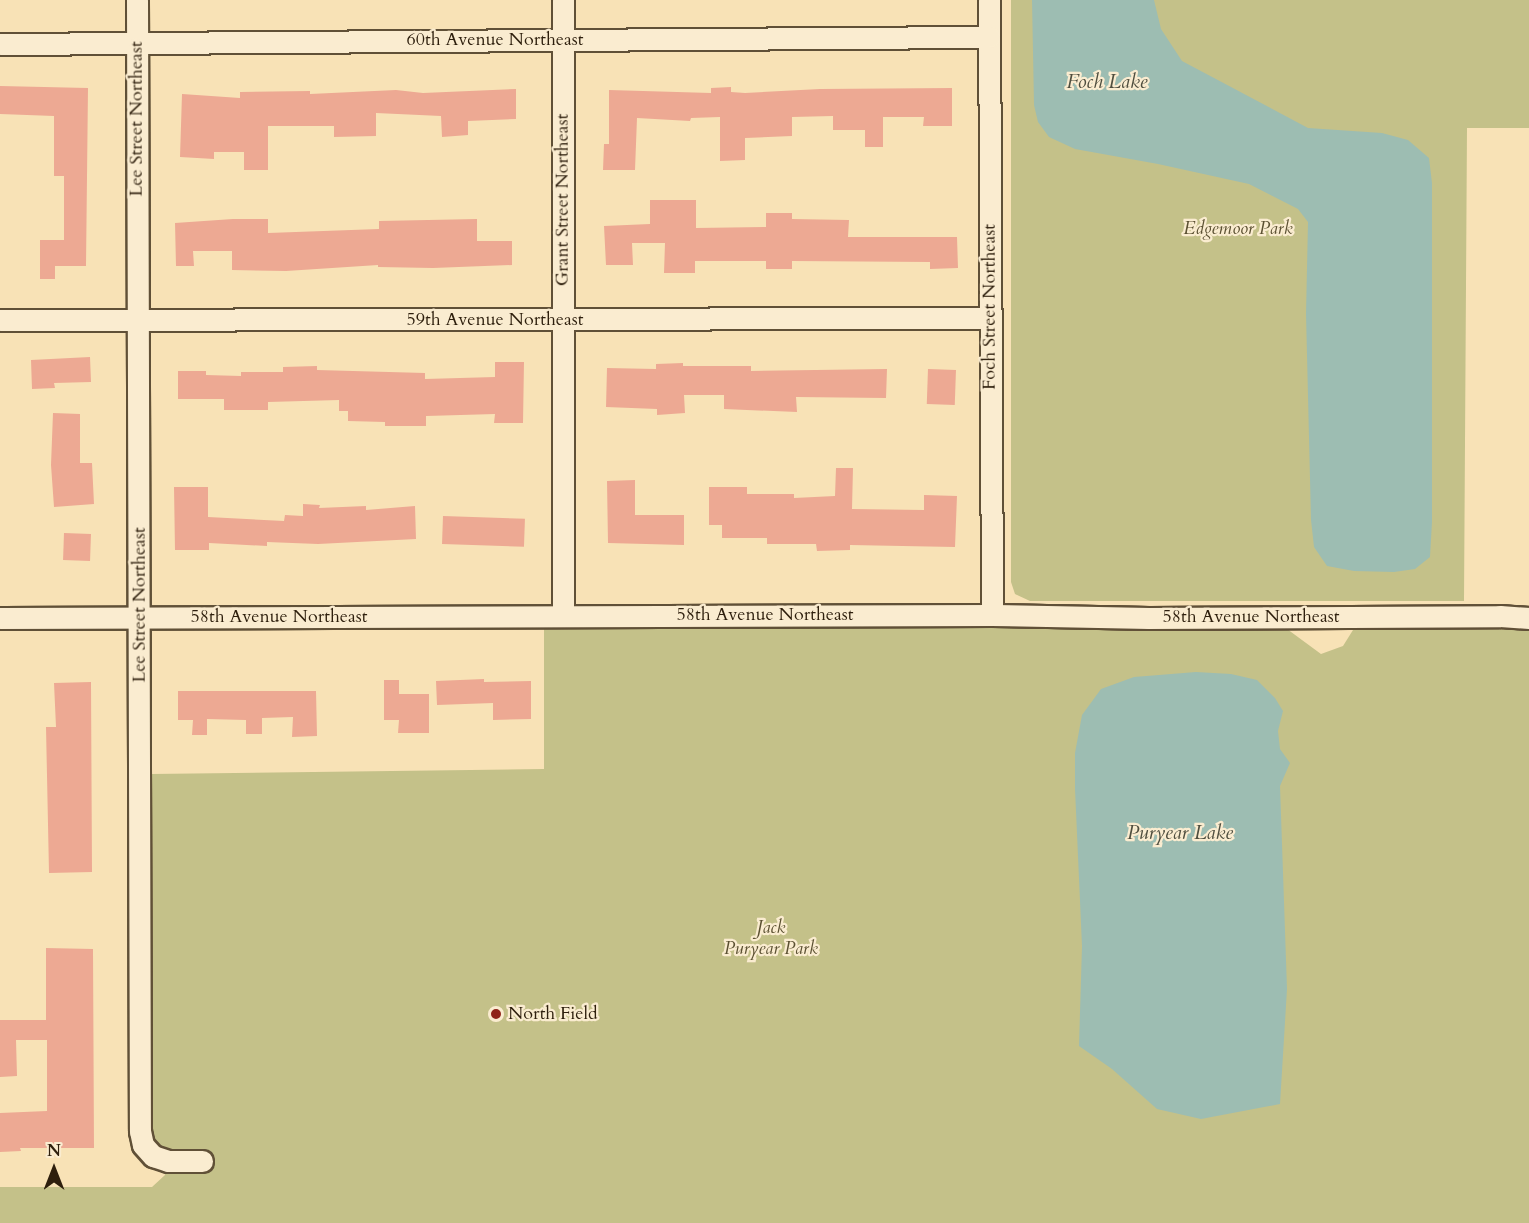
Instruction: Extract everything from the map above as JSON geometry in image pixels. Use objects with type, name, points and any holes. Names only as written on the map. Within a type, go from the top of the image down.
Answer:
[{"type":"street","name":"Lee Street Northeast","points":[[136,0],[140,617],[140,1131],[143,1145],[153,1156],[168,1161],[202,1161]]},
{"type":"street","name":"Grant Street Northeast","points":[[563,0],[563,616]]},
{"type":"street","name":"Foch Street Northeast","points":[[989,0],[992,615]]},
{"type":"street","name":"60th Avenue Northeast","points":[[0,44],[136,41],[989,37]]},
{"type":"street","name":"59th Avenue Northeast","points":[[0,321],[990,318]]},
{"type":"street","name":"58th Avenue Northeast","points":[[0,618],[992,615],[1149,618],[1500,616],[1529,618]]},
{"type":"green space","name":"Edgemoor Park","points":[[1011,0],[1529,0],[1529,128],[1467,128],[1464,601],[1030,601],[1015,594],[1011,582]]},
{"type":"green space","name":"Jack Puryear Park","points":[[1068,624],[1287,629],[1321,654],[1343,646],[1353,630],[1529,629],[1529,1223],[0,1223],[0,1187],[152,1187],[165,1175],[163,1148],[152,1140],[150,1131],[151,774],[544,769],[544,625]]},
{"type":"water","name":"Foch Lake","points":[[1032,0],[1154,0],[1161,29],[1182,61],[1308,128],[1382,133],[1408,140],[1429,158],[1432,183],[1432,522],[1430,557],[1415,569],[1394,572],[1354,571],[1327,566],[1314,547],[1311,520],[1306,314],[1308,222],[1298,209],[1249,184],[1075,149],[1049,137],[1038,122],[1034,105]]},
{"type":"water","name":"Puryear Lake","points":[[1196,672],[1231,674],[1257,680],[1275,698],[1283,711],[1278,731],[1280,749],[1290,763],[1280,786],[1287,989],[1280,1104],[1201,1119],[1157,1109],[1112,1069],[1079,1046],[1082,946],[1075,789],[1075,753],[1082,715],[1101,689],[1134,677]]},
{"type":"building","points":[[0,86],[88,88],[86,266],[55,266],[55,279],[40,279],[40,240],[64,240],[64,176],[54,176],[54,116],[0,114]]},
{"type":"building","points":[[731,87],[731,92],[745,93],[820,89],[952,88],[952,126],[923,126],[924,117],[883,117],[883,147],[865,147],[865,130],[833,130],[833,116],[792,117],[792,136],[745,138],[745,160],[720,161],[720,117],[691,118],[690,121],[637,118],[635,170],[603,170],[604,144],[609,144],[609,90],[711,93],[711,88]]},
{"type":"building","points":[[516,89],[516,119],[468,121],[468,135],[442,137],[441,116],[376,113],[376,136],[334,137],[334,126],[268,126],[268,170],[244,170],[244,152],[214,152],[214,159],[180,157],[182,94],[240,98],[240,92],[310,91],[310,94],[396,90],[423,93]]},
{"type":"building","points":[[650,200],[696,200],[696,228],[766,227],[766,213],[792,213],[792,219],[849,220],[848,237],[957,237],[958,268],[930,269],[930,262],[792,261],[792,269],[766,269],[766,261],[695,261],[695,273],[664,273],[665,243],[632,243],[633,265],[606,265],[604,226],[650,224]]},
{"type":"building","points":[[268,219],[268,233],[379,229],[379,221],[477,219],[477,241],[512,241],[512,265],[433,268],[378,267],[378,265],[286,271],[232,270],[232,251],[193,251],[194,266],[176,266],[175,223]]},
{"type":"building","points":[[90,357],[91,382],[54,383],[55,388],[32,389],[31,360]]},
{"type":"building","points":[[495,362],[524,362],[523,423],[494,423],[495,414],[426,416],[426,426],[385,426],[385,422],[348,421],[348,411],[339,411],[339,400],[268,402],[268,410],[224,410],[224,399],[178,399],[178,371],[206,371],[206,375],[241,376],[241,372],[283,372],[283,367],[317,366],[317,370],[425,373],[425,379],[495,377]]},
{"type":"building","points":[[683,363],[683,366],[751,366],[751,371],[887,369],[886,398],[796,397],[797,412],[724,409],[724,395],[684,395],[685,413],[657,415],[657,409],[606,407],[607,368],[656,369],[656,364]]},
{"type":"building","points":[[928,369],[956,370],[955,405],[927,404]]},
{"type":"building","points":[[53,413],[80,414],[80,463],[92,463],[94,504],[54,507],[51,465]]},
{"type":"building","points":[[836,468],[853,468],[852,509],[924,510],[924,495],[957,496],[955,547],[850,545],[850,550],[817,551],[816,544],[767,544],[767,538],[722,538],[722,525],[709,525],[709,487],[747,487],[747,494],[794,494],[794,498],[835,496]]},
{"type":"building","points":[[635,480],[635,515],[684,515],[684,545],[608,543],[607,481]]},
{"type":"building","points":[[174,487],[208,487],[208,517],[284,521],[285,515],[303,516],[303,504],[320,505],[319,508],[366,506],[366,510],[415,506],[416,539],[318,544],[267,542],[267,546],[209,543],[209,550],[175,550]]},
{"type":"building","points":[[443,516],[525,519],[524,547],[442,544]]},
{"type":"building","points":[[64,533],[91,534],[90,561],[63,560]]},
{"type":"building","points":[[484,679],[484,682],[531,681],[531,719],[493,720],[493,703],[437,705],[436,681]]},
{"type":"building","points":[[384,680],[399,680],[399,694],[429,694],[429,733],[398,733],[399,720],[384,720]]},
{"type":"building","points":[[91,682],[92,872],[49,873],[46,727],[56,727],[54,683]]},
{"type":"building","points":[[178,691],[316,691],[317,736],[292,737],[293,717],[262,718],[262,734],[246,734],[246,720],[207,719],[207,735],[192,735],[193,720],[178,720]]},
{"type":"building","points":[[46,948],[93,949],[94,1148],[20,1148],[21,1151],[0,1152],[0,1113],[47,1111],[47,1040],[16,1040],[17,1076],[0,1077],[0,1020],[46,1020]]},
{"type":"place","name":"North Field","points":[[496,1014]]}]
